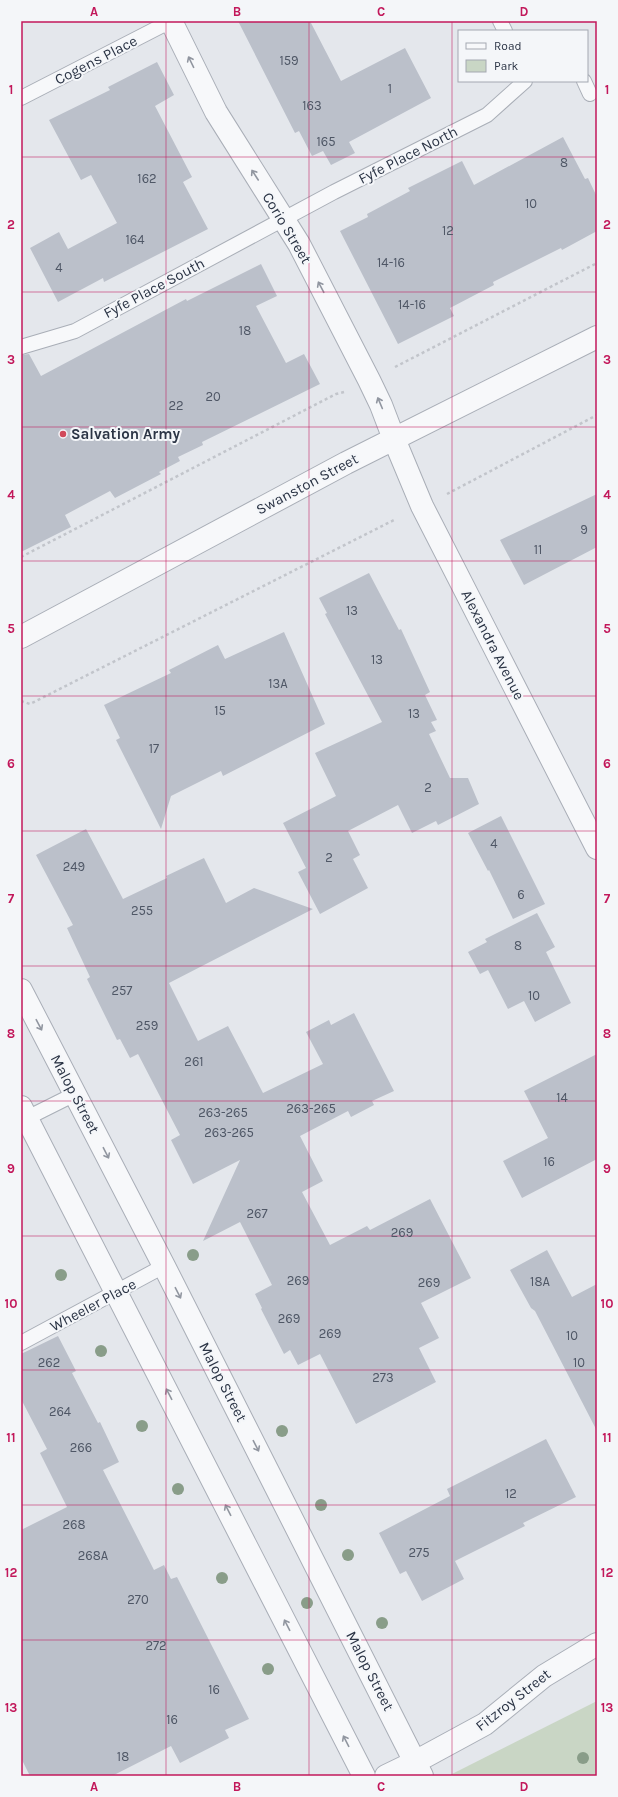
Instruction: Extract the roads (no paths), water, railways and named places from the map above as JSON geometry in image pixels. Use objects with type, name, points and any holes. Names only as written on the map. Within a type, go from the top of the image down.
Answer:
[{"type":"street","name":"Corio Street","points":[[171,21],[216,112],[299,244],[375,392],[394,439]]},
{"type":"street","name":"Swanston Street","points":[[21,637],[394,439],[597,337]]},
{"type":"street","name":"Alexandra Avenue","points":[[394,439],[422,506],[597,848]]},
{"type":"street","name":"Malop Street","points":[[21,990],[374,1677],[419,1769]]},
{"type":"street","points":[[23,1116],[117,1292],[364,1776]]},
{"type":"street","name":"Fitzroy Street","points":[[386,1776],[419,1769],[485,1724],[544,1676],[597,1644]]},
{"type":"lane","name":"Cogens Place","points":[[21,98],[171,21]]},
{"type":"lane","points":[[500,21],[504,30]]},
{"type":"lane","name":"Fyfe Place North","points":[[283,218],[487,115],[524,82]]},
{"type":"lane","points":[[584,82],[590,94]]},
{"type":"lane","name":"Fyfe Place South","points":[[21,347],[75,331],[283,218]]},
{"type":"lane","points":[[23,1116],[75,1094]]},
{"type":"lane","name":"Wheeler Place","points":[[21,1343],[164,1266]]},
{"type":"place","name":"Salvation Army","points":[[63,434]]}]
